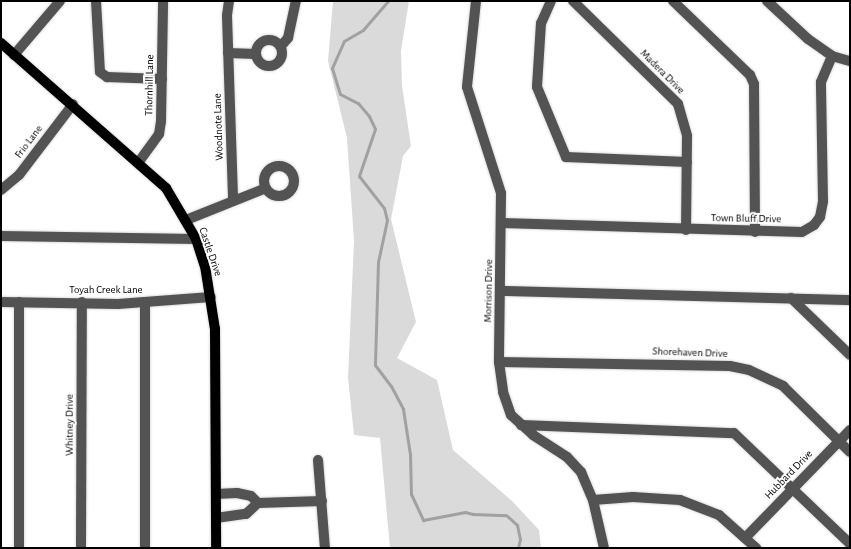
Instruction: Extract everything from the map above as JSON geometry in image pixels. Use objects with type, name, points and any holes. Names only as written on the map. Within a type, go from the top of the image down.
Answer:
[{"type":"main road","name":"Castle Drive","points":[[1,43],[73,104],[166,188],[196,239],[211,297],[215,329],[216,548]]},
{"type":"street","points":[[14,55],[60,1]]},
{"type":"street","points":[[96,1],[100,72],[107,77],[162,79]]},
{"type":"street","name":"Thornhill Lane","points":[[138,163],[159,134],[162,79],[163,1]]},
{"type":"street","name":"Woodnote Lane","points":[[229,1],[228,53],[233,201]]},
{"type":"street","points":[[281,46],[288,38],[296,1]]},
{"type":"street","name":"Morrison Drive","points":[[476,1],[467,87],[496,171],[502,193],[502,291],[499,362],[503,392],[511,416],[567,457],[581,472],[593,500],[604,548]]},
{"type":"street","points":[[551,1],[542,22],[537,88],[566,157],[687,162]]},
{"type":"street","name":"Madera Drive","points":[[573,1],[678,104],[687,136],[686,230]]},
{"type":"street","points":[[673,1],[750,75],[754,84],[755,232]]},
{"type":"street","points":[[768,1],[808,39],[832,56],[850,61]]},
{"type":"street","points":[[265,40],[274,40],[281,46],[282,58],[272,66],[260,62],[256,54],[258,45],[265,40]]},
{"type":"street","points":[[228,53],[256,54]]},
{"type":"street","name":"Town Bluff Drive","points":[[502,223],[686,230],[802,232],[814,225],[820,217],[823,201],[821,82],[832,56]]},
{"type":"street","name":"Frio Lane","points":[[1,190],[19,175],[73,104]]},
{"type":"street","points":[[186,220],[266,188]]},
{"type":"street","points":[[1,236],[196,239]]},
{"type":"street","points":[[502,291],[850,300]]},
{"type":"street","name":"Toyah Creek Lane","points":[[1,302],[145,302],[211,297]]},
{"type":"street","points":[[791,298],[850,354]]},
{"type":"street","points":[[19,302],[19,548]]},
{"type":"street","name":"Whitney Drive","points":[[81,548],[82,302]]},
{"type":"street","points":[[145,302],[145,548]]},
{"type":"street","name":"Shorehaven Drive","points":[[499,362],[730,366],[749,370],[783,386],[850,452]]},
{"type":"street","points":[[522,425],[734,433],[850,544]]},
{"type":"street","name":"Hubbard Drive","points":[[745,538],[850,430]]},
{"type":"street","points":[[318,460],[326,548]]},
{"type":"street","points":[[216,494],[237,493],[251,496],[258,503]]},
{"type":"street","points":[[593,500],[633,497],[680,500],[719,515],[756,548]]},
{"type":"street","points":[[216,518],[246,514],[258,503],[322,501]]},
{"type":"shaded area","points":[[333,1],[409,1],[401,51],[402,86],[411,146],[403,156],[391,219],[416,322],[397,358],[437,380],[453,450],[512,501],[539,530],[541,548],[390,548],[380,438],[354,435],[348,378],[354,241],[347,138],[328,61]]},
{"type":"waterway","points":[[388,1],[363,30],[344,41],[332,68],[340,94],[358,103],[369,116],[375,129],[359,176],[384,208],[387,220],[378,262],[375,365],[391,386],[403,409],[410,454],[411,494],[423,520],[465,512],[473,514],[506,515],[517,525],[520,539],[518,548]]}]
